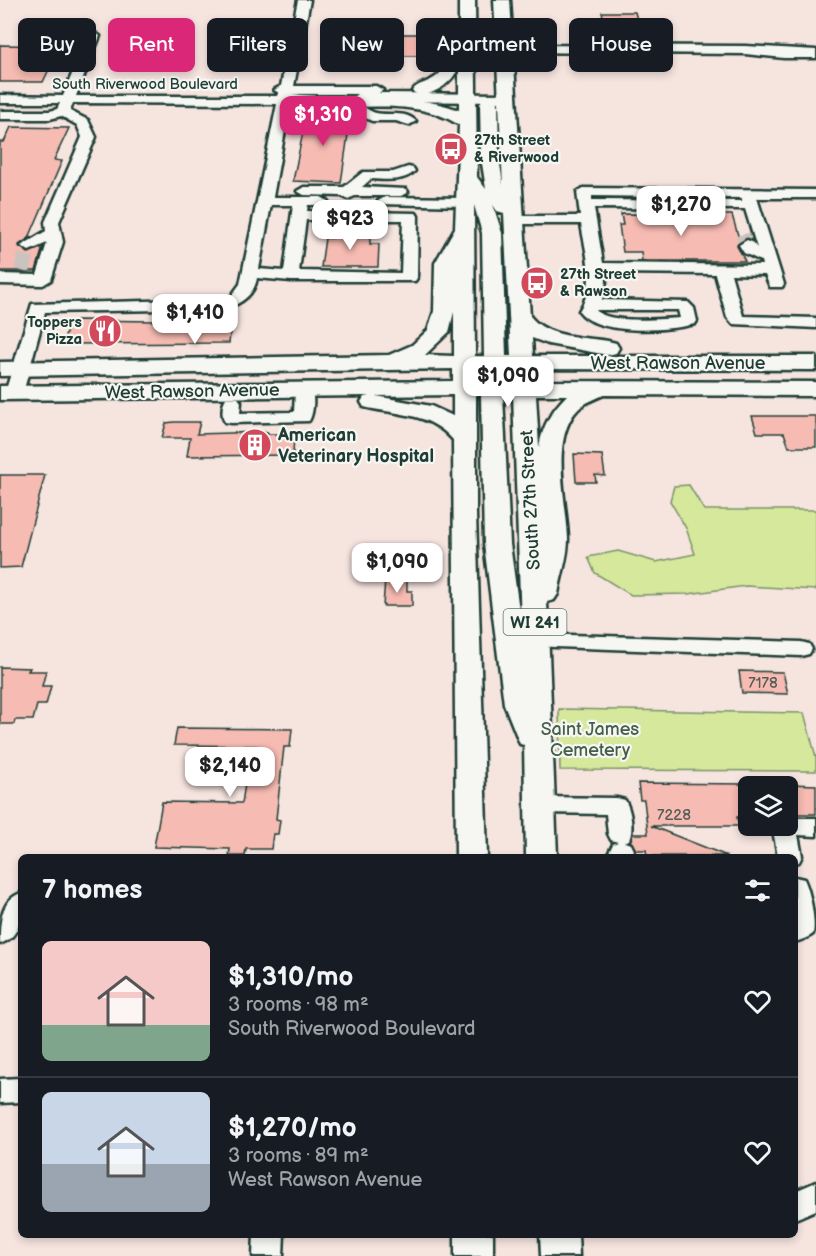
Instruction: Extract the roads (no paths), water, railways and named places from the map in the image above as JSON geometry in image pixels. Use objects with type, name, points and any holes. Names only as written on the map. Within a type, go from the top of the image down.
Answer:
[{"type":"main road","name":"South 27th Street","points":[[494,1],[499,18]]},
{"type":"main road","name":"South 27th Street","points":[[467,6],[465,227],[494,375],[536,641],[542,854]]},
{"type":"main road","points":[[420,91],[432,87],[449,74],[454,62],[455,33],[467,6]]},
{"type":"main road","name":"South 27th Street","points":[[472,854],[464,439],[521,318],[514,220],[497,98],[501,72]]},
{"type":"main road","points":[[286,94],[445,111],[458,116],[467,123]]},
{"type":"main road","points":[[466,95],[497,98]]},
{"type":"main road","points":[[466,190],[481,195],[492,233],[497,544],[518,704],[538,759]]},
{"type":"main road","points":[[391,362],[420,350],[438,332],[444,310],[445,263],[465,227]]},
{"type":"main road","points":[[521,318],[529,329],[537,334],[563,342],[598,347],[635,350],[816,351]]},
{"type":"main road","name":"West Rawson Avenue","points":[[10,368],[391,362],[601,389],[816,389]]},
{"type":"main road","name":"West Rawson Avenue","points":[[7,393],[135,392],[304,395],[494,375],[816,363]]},
{"type":"main road","points":[[76,392],[118,385],[212,378],[816,375]]},
{"type":"main road","points":[[536,641],[555,541],[549,445],[554,425],[570,401],[601,389]]},
{"type":"main road","points":[[135,392],[232,402],[304,395],[416,409],[440,416],[456,428],[464,439]]},
{"type":"main road","points":[[474,1238],[474,1256]]},
{"type":"main road","points":[[559,1238],[560,1256]]},
{"type":"street","points":[[301,18],[304,0]]},
{"type":"street","points":[[745,50],[781,44],[811,44]]},
{"type":"street","points":[[557,49],[745,50],[816,54]]},
{"type":"street","points":[[0,115],[50,116],[67,101],[79,72]]},
{"type":"street","points":[[7,393],[10,368],[38,306],[224,304],[238,298],[248,284],[290,72]]},
{"type":"street","name":"South Riverwood Boulevard","points":[[0,99],[67,101],[420,91],[466,95]]},
{"type":"street","name":"South Riverwood Boulevard","points":[[0,93],[67,101]]},
{"type":"street","name":"South Riverwood Boulevard","points":[[286,94],[314,97],[466,95]]},
{"type":"street","points":[[0,279],[20,275],[43,280],[53,251],[52,222],[89,137],[83,123],[67,101]]},
{"type":"street","points":[[356,103],[356,108],[372,117],[398,117],[409,121]]},
{"type":"street","points":[[348,196],[368,175],[394,176],[408,171]]},
{"type":"street","points":[[300,202],[348,196],[466,190]]},
{"type":"street","points":[[348,196],[411,201],[466,190]]},
{"type":"street","points":[[592,304],[682,305],[686,308],[689,321],[680,323],[605,322],[588,315],[588,308],[595,299],[598,282],[584,192],[750,200],[816,195]]},
{"type":"street","points":[[250,273],[409,278],[411,216],[265,196]]},
{"type":"street","points":[[750,200],[772,270]]},
{"type":"street","points":[[401,216],[411,201]]},
{"type":"street","points":[[291,276],[300,202]]},
{"type":"street","points":[[514,220],[587,212]]},
{"type":"street","points":[[757,225],[742,229],[745,239],[749,250],[772,270]]},
{"type":"street","points":[[29,246],[54,233]]},
{"type":"street","points":[[596,268],[772,270]]},
{"type":"street","points":[[722,270],[735,317],[739,321],[816,323]]},
{"type":"street","points":[[536,641],[801,649]]},
{"type":"street","points":[[540,805],[617,806],[620,847]]},
{"type":"street","points":[[790,854],[784,826],[816,827]]},
{"type":"street","points":[[798,899],[806,919]]},
{"type":"street","points":[[0,934],[18,907]]},
{"type":"street","points":[[0,1091],[18,1090]]},
{"type":"street","points":[[798,1205],[816,1196]]},
{"type":"street","points":[[268,1256],[269,1238]]},
{"type":"tunnel","points":[[744,234],[747,245]]},
{"type":"tunnel","points":[[22,271],[29,246]]},
{"type":"place","name":"27th Street & Riverwood","points":[[451,149]]},
{"type":"place","name":"27th Street & Rawson","points":[[537,283]]},
{"type":"place","name":"Toppers Pizza","points":[[105,331]]},
{"type":"place","name":"American Veterinary Hospital","points":[[255,445]]},
{"type":"park label","name":"Saint James Cemetery","points":[[590,739]]}]
